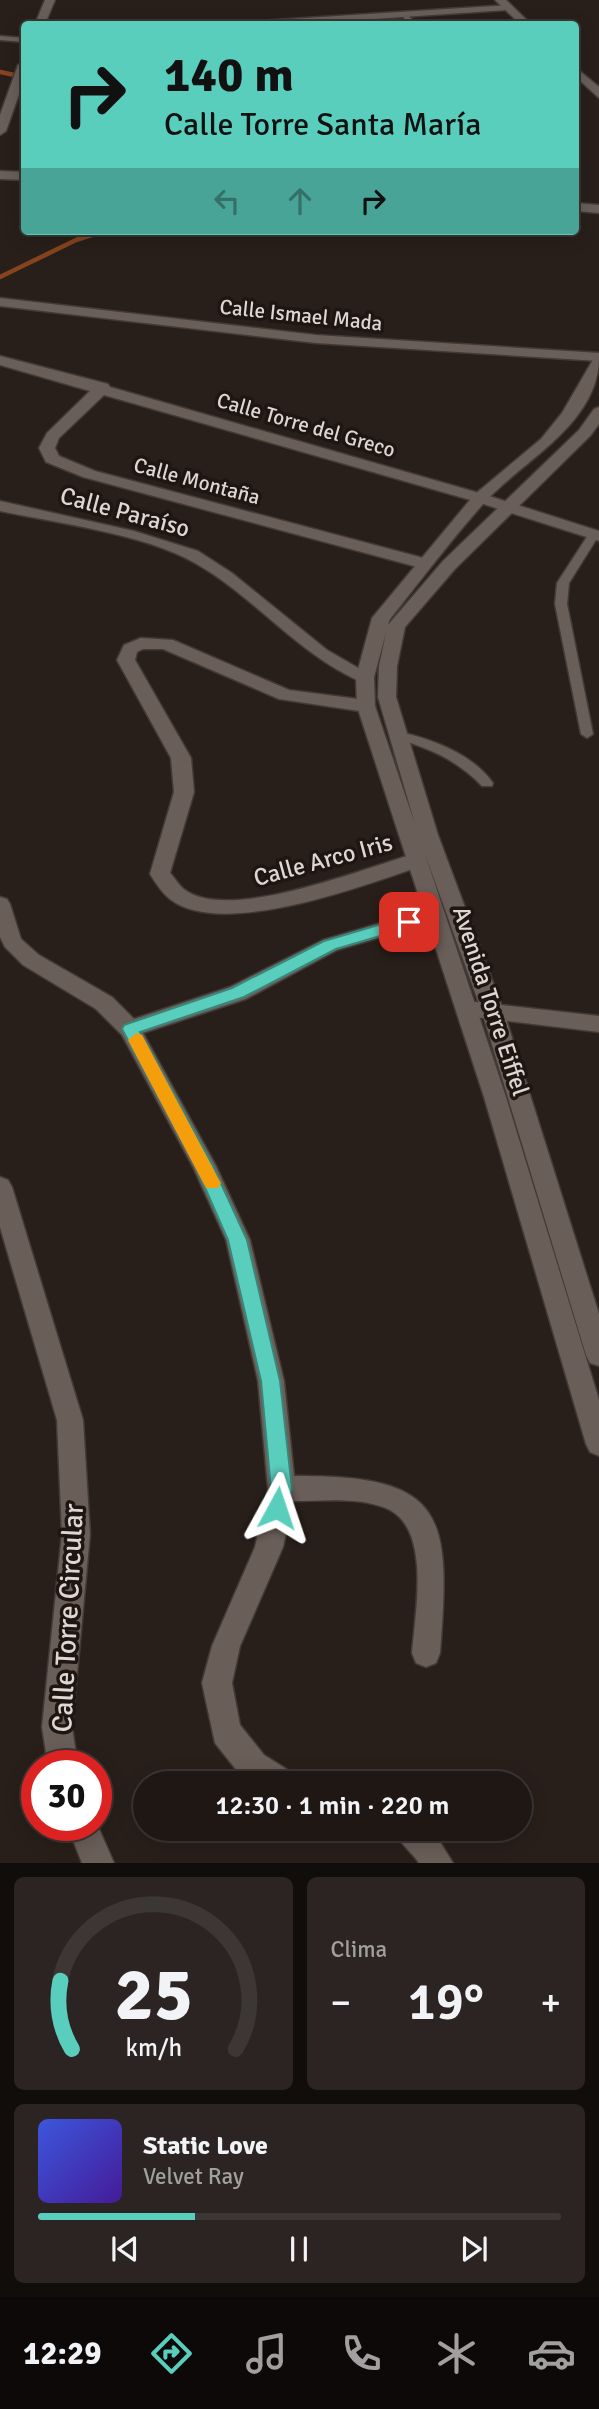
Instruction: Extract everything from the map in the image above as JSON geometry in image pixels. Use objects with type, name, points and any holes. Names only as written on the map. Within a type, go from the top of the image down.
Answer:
[{"type":"street","points":[[41,21],[50,0]]},
{"type":"street","points":[[505,2],[523,21]]},
{"type":"street","points":[[302,21],[403,14],[505,2],[530,21]]},
{"type":"street","points":[[579,67],[599,86]]},
{"type":"street","points":[[0,131],[21,73]]},
{"type":"street","points":[[579,74],[599,93]]},
{"type":"street","points":[[0,175],[21,176]]},
{"type":"street","points":[[579,201],[599,199]]},
{"type":"street","points":[[579,207],[599,209]]},
{"type":"street","name":"Calle Ismael Mada","points":[[0,302],[316,339],[599,359]]},
{"type":"street","name":"Avenida Torre Eiffel","points":[[599,359],[569,415],[547,442],[480,498],[381,618],[365,677],[366,705],[467,1009],[599,1444]]},
{"type":"street","name":"Calle Torre del Greco","points":[[0,360],[103,387],[596,535]]},
{"type":"street","name":"Calle Montaña","points":[[103,387],[52,436],[47,448],[52,459],[89,474],[425,564]]},
{"type":"street","name":"Avenida Torre Eiffel","points":[[599,412],[585,433],[449,565],[396,626],[388,666],[387,697],[428,835],[493,1012],[599,1355]]},
{"type":"street","name":"Calle Paraíso","points":[[0,506],[105,527],[178,548],[204,560],[304,643],[343,668],[365,677]]},
{"type":"street","name":"Calle Arco Iris","points":[[366,705],[285,695],[167,644],[152,642],[131,647],[126,660],[181,758],[184,792],[160,874],[166,887],[181,899],[204,906],[235,907],[289,898],[417,860]]},
{"type":"street","points":[[0,904],[12,942],[31,960],[104,1003],[130,1029],[204,1166],[238,1240],[271,1381],[282,1489],[269,1547],[226,1646],[216,1683],[226,1731],[253,1766],[261,1771]]},
{"type":"street","points":[[130,1029],[238,993],[330,945],[435,914]]},
{"type":"street","points":[[467,1009],[599,1024]]},
{"type":"street","name":"Calle Torre Circular","points":[[0,1187],[70,1420],[76,1534],[57,1727],[61,1750]]},
{"type":"street","points":[[282,1489],[367,1489],[412,1507],[429,1536],[432,1582],[426,1653]]},
{"type":"street","points":[[89,1841],[98,1863]]},
{"type":"street","points":[[422,1841],[437,1863]]},
{"type":"lane","points":[[403,14],[409,21]]},
{"type":"lane","points":[[0,38],[21,40]]},
{"type":"lane","points":[[587,734],[561,604],[563,583],[596,535]]},
{"type":"lane","points":[[397,735],[423,741],[459,757],[487,783]]},
{"type":"waterway","points":[[0,72],[21,76]]},
{"type":"waterway","points":[[0,277],[92,235]]},
{"type":"slow traffic","points":[[136,1040],[212,1183]]},
{"type":"route","points":[[277,1508],[282,1489],[271,1381],[238,1240],[204,1166],[130,1029],[238,993],[330,945],[409,922]]}]
